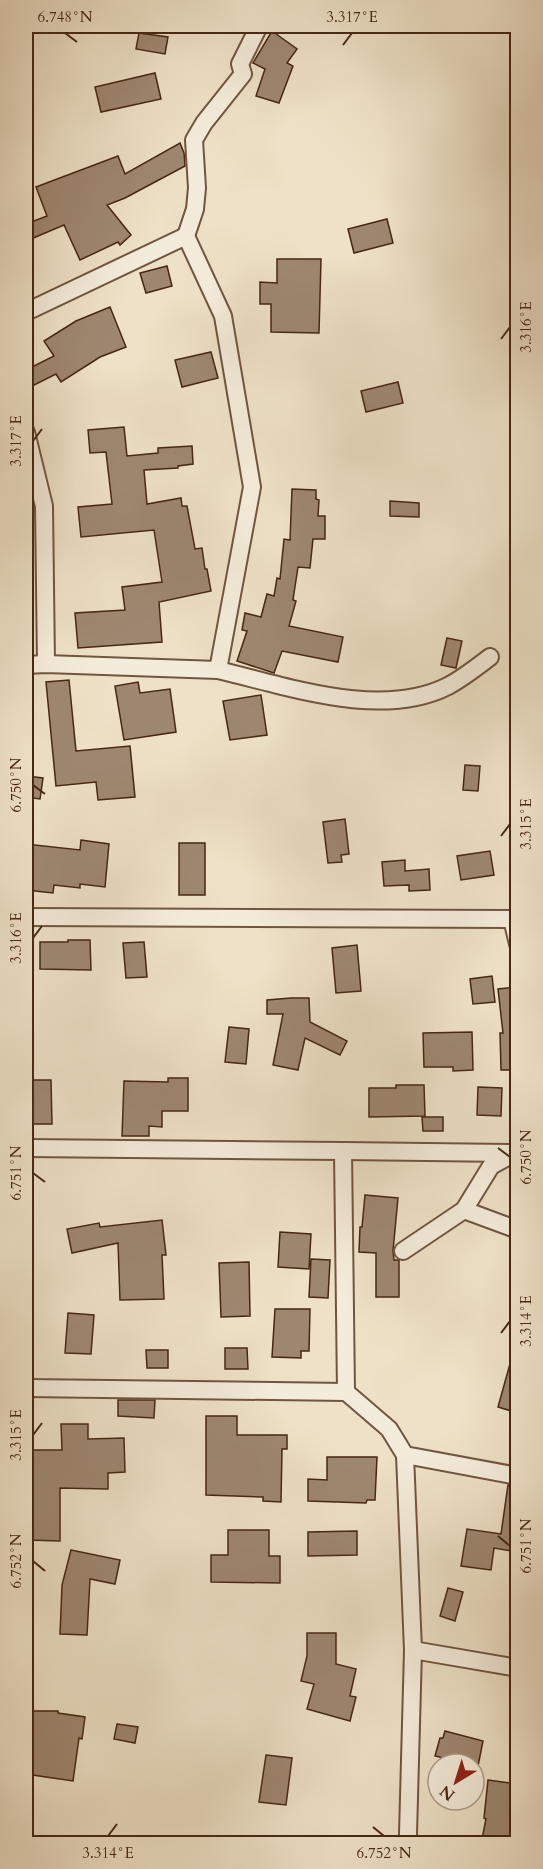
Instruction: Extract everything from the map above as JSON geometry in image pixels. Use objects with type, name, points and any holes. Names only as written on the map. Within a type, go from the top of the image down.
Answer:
[{"type":"street","points":[[218,670],[252,487],[223,316],[186,236],[195,209],[194,140],[204,123],[243,74],[240,64],[259,26]]},
{"type":"street","points":[[26,312],[186,236]]},
{"type":"street","points":[[26,432],[44,506],[46,664]]},
{"type":"street","points":[[26,665],[218,670],[331,696],[374,701],[419,697],[448,686],[490,657]]},
{"type":"street","points":[[26,917],[512,919],[518,944]]},
{"type":"street","points":[[26,1148],[516,1151]]},
{"type":"street","points":[[343,1151],[346,1392]]},
{"type":"street","points":[[402,1251],[464,1210],[491,1166],[516,1151]]},
{"type":"street","points":[[464,1210],[518,1230]]},
{"type":"street","points":[[26,1388],[346,1392],[389,1429],[405,1455],[413,1650],[409,1844]]},
{"type":"street","points":[[405,1455],[518,1476]]},
{"type":"street","points":[[413,1650],[518,1668]]},
{"type":"building","points":[[272,31],[297,49],[287,63],[293,66],[279,103],[256,96],[265,69],[253,63]]},
{"type":"building","points":[[139,33],[168,37],[165,54],[136,49]]},
{"type":"building","points":[[155,73],[161,99],[101,112],[95,87]]},
{"type":"building","points":[[180,143],[185,166],[107,205],[131,235],[120,245],[118,242],[80,260],[64,225],[26,241],[26,224],[47,216],[36,187],[118,156],[125,174]]},
{"type":"building","points":[[387,219],[393,243],[354,253],[348,229]]},
{"type":"building","points":[[277,259],[321,259],[319,333],[271,332],[271,304],[260,304],[260,282],[277,283]]},
{"type":"building","points":[[167,266],[172,286],[146,293],[140,273]]},
{"type":"building","points":[[110,307],[126,347],[100,357],[61,382],[56,374],[26,389],[26,370],[54,356],[44,341],[76,321]]},
{"type":"building","points":[[211,352],[218,378],[182,387],[175,360]]},
{"type":"building","points":[[398,382],[403,403],[366,412],[361,391]]},
{"type":"building","points":[[124,427],[127,456],[158,453],[158,448],[192,446],[193,464],[178,466],[178,468],[144,470],[147,504],[181,498],[182,506],[187,506],[195,549],[202,548],[211,591],[159,602],[162,642],[78,648],[75,613],[125,610],[122,587],[162,582],[154,530],[81,537],[78,507],[112,504],[106,452],[90,453],[88,430]]},
{"type":"building","points":[[292,489],[316,490],[316,499],[319,500],[318,516],[325,516],[325,539],[313,539],[310,568],[298,567],[293,600],[296,601],[289,626],[343,637],[338,662],[282,651],[274,673],[237,661],[247,631],[242,630],[245,613],[261,617],[267,594],[274,596],[277,578],[280,579],[284,539],[290,540]]},
{"type":"building","points":[[390,501],[419,503],[419,517],[390,516]]},
{"type":"building","points":[[447,638],[462,641],[456,668],[441,665]]},
{"type":"building","points":[[69,680],[76,751],[130,746],[135,797],[98,800],[96,782],[56,786],[46,682]]},
{"type":"building","points":[[138,682],[140,693],[170,689],[176,732],[124,740],[115,686]]},
{"type":"building","points":[[261,695],[267,735],[230,740],[223,701]]},
{"type":"building","points":[[465,765],[480,766],[478,791],[463,790]]},
{"type":"building","points":[[26,776],[43,778],[40,799],[26,797]]},
{"type":"building","points":[[345,819],[349,854],[341,855],[342,862],[328,863],[323,822]]},
{"type":"building","points":[[81,840],[109,844],[105,887],[80,884],[80,888],[54,885],[53,893],[26,890],[26,844],[80,850]]},
{"type":"building","points":[[179,843],[205,843],[205,895],[179,895]]},
{"type":"building","points":[[490,851],[494,875],[461,880],[457,856]]},
{"type":"building","points":[[405,860],[405,871],[429,869],[430,890],[409,891],[409,885],[384,886],[382,862]]},
{"type":"building","points":[[68,940],[90,940],[91,970],[40,969],[40,942],[68,942]]},
{"type":"building","points":[[144,942],[147,977],[126,978],[123,943]]},
{"type":"building","points":[[357,945],[361,991],[336,993],[332,948]]},
{"type":"building","points":[[492,976],[495,1002],[473,1004],[470,979]]},
{"type":"building","points":[[518,987],[518,1070],[501,1070],[500,1033],[503,1033],[498,989]]},
{"type":"building","points":[[309,998],[310,1022],[347,1041],[340,1055],[305,1038],[298,1070],[273,1065],[283,1014],[267,1014],[267,1000]]},
{"type":"building","points":[[229,1027],[249,1029],[246,1064],[225,1062]]},
{"type":"building","points":[[472,1032],[473,1070],[453,1071],[453,1067],[424,1067],[423,1033]]},
{"type":"building","points":[[168,1078],[188,1078],[188,1111],[162,1111],[162,1127],[149,1126],[149,1136],[122,1136],[124,1081],[168,1082]]},
{"type":"building","points":[[28,1080],[51,1080],[52,1124],[28,1124]]},
{"type":"building","points":[[396,1085],[424,1085],[425,1116],[369,1117],[369,1088],[396,1088]]},
{"type":"building","points":[[478,1087],[502,1088],[501,1116],[477,1115]]},
{"type":"building","points":[[422,1117],[443,1117],[443,1131],[423,1131]]},
{"type":"building","points":[[365,1195],[398,1198],[393,1251],[394,1260],[399,1260],[399,1297],[376,1297],[376,1253],[359,1252]]},
{"type":"building","points":[[162,1220],[166,1255],[162,1255],[164,1299],[120,1300],[118,1243],[72,1253],[67,1229],[99,1223],[100,1227]]},
{"type":"building","points":[[280,1232],[311,1234],[309,1269],[278,1267]]},
{"type":"building","points":[[311,1259],[330,1260],[328,1298],[309,1297]]},
{"type":"building","points":[[249,1262],[250,1316],[221,1317],[219,1263]]},
{"type":"building","points":[[275,1309],[310,1309],[309,1351],[301,1351],[301,1358],[272,1357]]},
{"type":"building","points":[[68,1313],[94,1315],[91,1354],[65,1353]]},
{"type":"building","points":[[225,1348],[247,1348],[248,1369],[225,1369]]},
{"type":"building","points":[[146,1350],[168,1350],[168,1368],[147,1368]]},
{"type":"building","points":[[513,1353],[518,1354],[518,1413],[498,1407]]},
{"type":"building","points":[[118,1400],[155,1400],[154,1418],[118,1416]]},
{"type":"building","points":[[206,1416],[237,1416],[237,1435],[287,1435],[287,1449],[282,1449],[281,1502],[263,1501],[263,1497],[206,1495]]},
{"type":"building","points":[[61,1424],[88,1424],[88,1439],[124,1438],[125,1472],[108,1473],[108,1489],[60,1488],[60,1541],[26,1540],[26,1450],[62,1450]]},
{"type":"building","points":[[327,1457],[377,1457],[375,1500],[367,1500],[366,1503],[308,1501],[308,1479],[327,1480]]},
{"type":"building","points":[[508,1485],[518,1486],[518,1552],[494,1548],[491,1570],[461,1566],[467,1529],[501,1534]]},
{"type":"building","points":[[228,1530],[269,1530],[269,1556],[280,1556],[280,1583],[211,1582],[211,1555],[228,1555]]},
{"type":"building","points":[[357,1531],[357,1555],[308,1556],[308,1532]]},
{"type":"building","points":[[71,1550],[120,1560],[115,1584],[90,1579],[87,1635],[60,1634],[62,1585]]},
{"type":"building","points":[[448,1588],[463,1592],[455,1621],[440,1616]]},
{"type":"building","points":[[307,1633],[336,1633],[336,1664],[356,1669],[350,1696],[356,1697],[350,1721],[307,1709],[314,1684],[301,1681],[307,1656]]},
{"type":"building","points":[[32,1711],[58,1711],[58,1713],[85,1717],[82,1739],[79,1738],[73,1781],[26,1774],[26,1749]]},
{"type":"building","points":[[117,1724],[138,1727],[135,1743],[114,1739]]},
{"type":"building","points":[[445,1731],[483,1741],[481,1752],[436,1752],[440,1738],[443,1738]]},
{"type":"building","points":[[266,1755],[292,1758],[286,1805],[259,1802]]},
{"type":"building","points":[[488,1780],[518,1784],[518,1844],[481,1844],[486,1819],[484,1818]]}]
